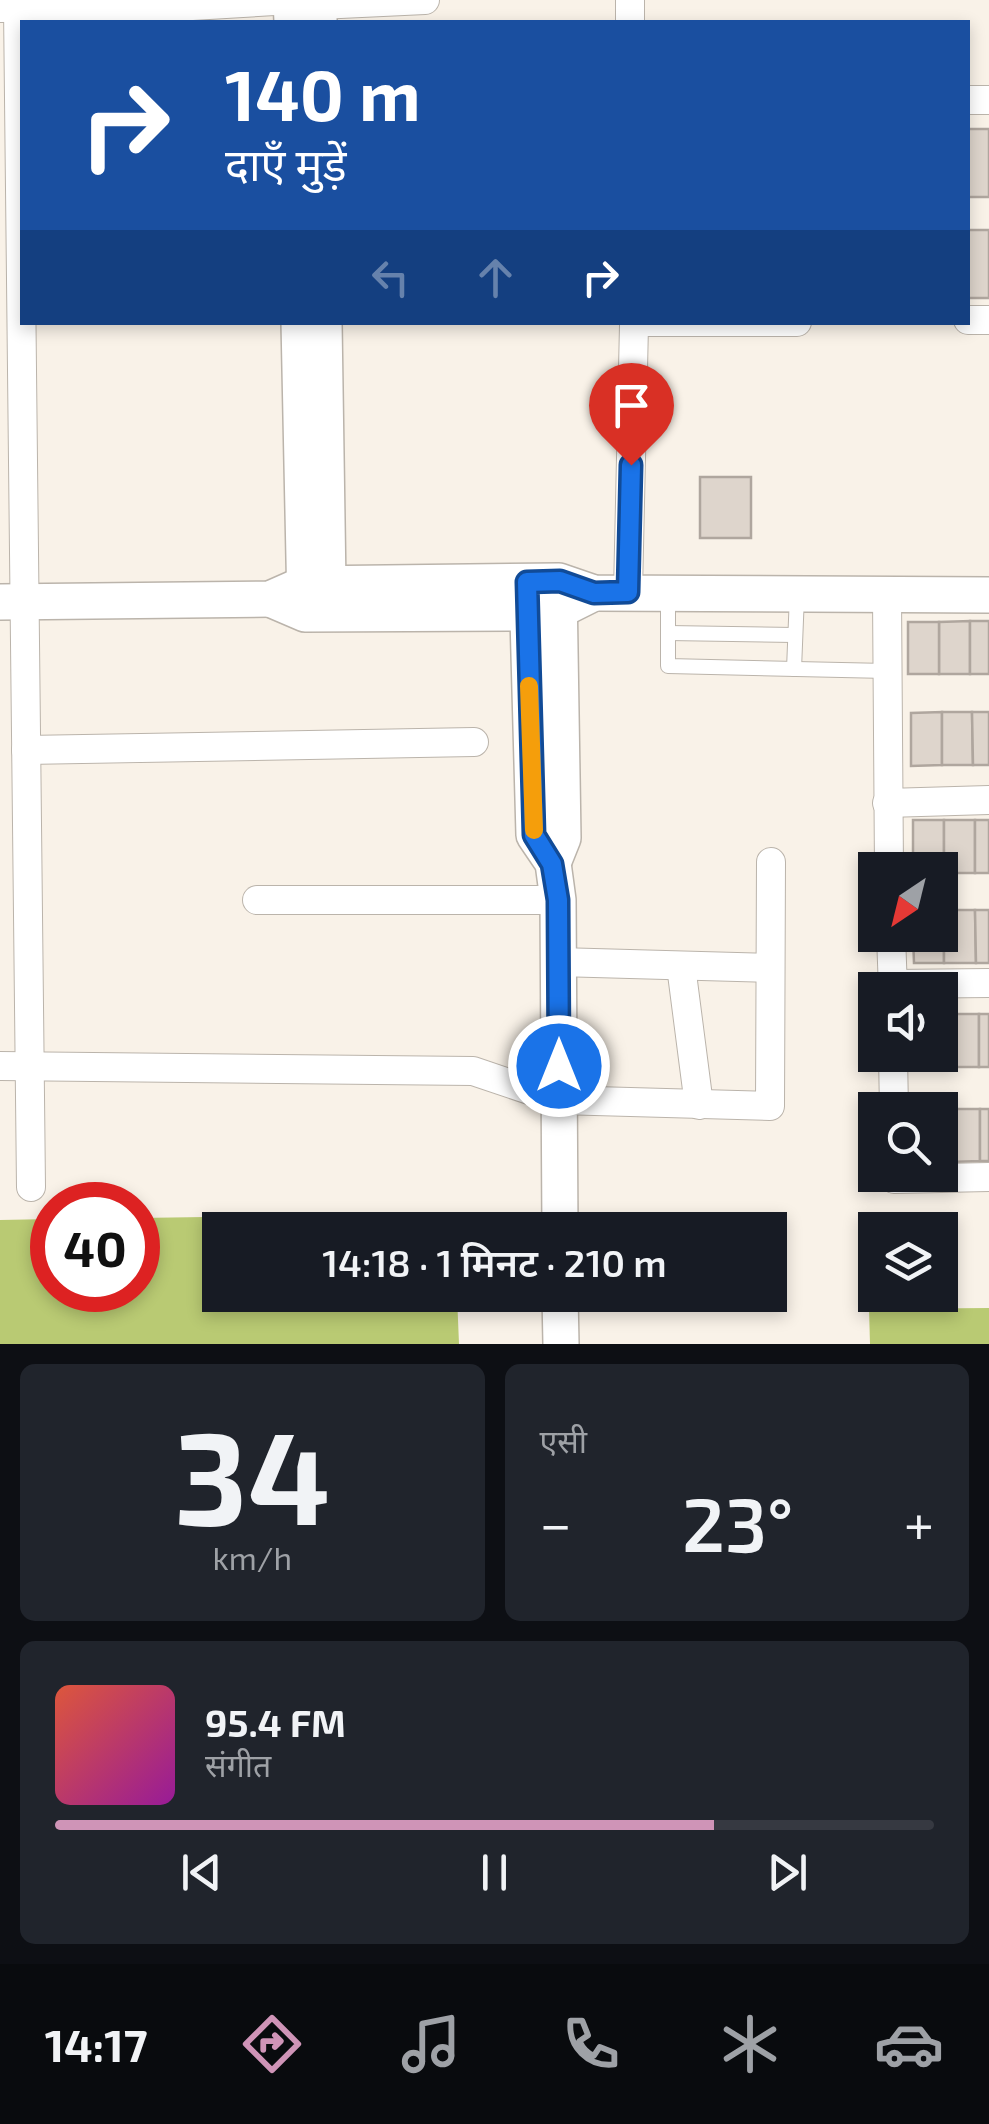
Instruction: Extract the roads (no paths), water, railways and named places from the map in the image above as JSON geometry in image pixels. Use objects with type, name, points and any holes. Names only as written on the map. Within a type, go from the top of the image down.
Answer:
[{"type":"street","points":[[31,1182],[26,750],[12,602],[9,8],[192,3],[308,10],[425,0]]},
{"type":"street","points":[[299,325],[317,599]]},
{"type":"street","points":[[317,599],[324,325]]},
{"type":"street","points":[[611,592],[634,325]]},
{"type":"street","points":[[12,602],[611,592],[989,594]]},
{"type":"street","points":[[543,596],[534,835],[552,864],[558,900],[560,1212]]},
{"type":"street","points":[[887,596],[888,852]]},
{"type":"street","points":[[26,750],[474,742]]},
{"type":"street","points":[[887,803],[989,800]]},
{"type":"street","points":[[0,1066],[472,1071],[559,1100],[770,1106],[770,862]]},
{"type":"street","points":[[257,900],[558,900]]},
{"type":"street","points":[[558,962],[770,968]]},
{"type":"street","points":[[681,966],[699,1105]]},
{"type":"street","points":[[958,985],[989,984]]},
{"type":"street","points":[[958,1178],[989,1178]]},
{"type":"street","points":[[560,1312],[561,1344]]},
{"type":"lane","points":[[668,592],[668,666],[888,671]]},
{"type":"lane","points":[[794,669],[797,595]]},
{"type":"lane","points":[[668,632],[794,635]]}]
